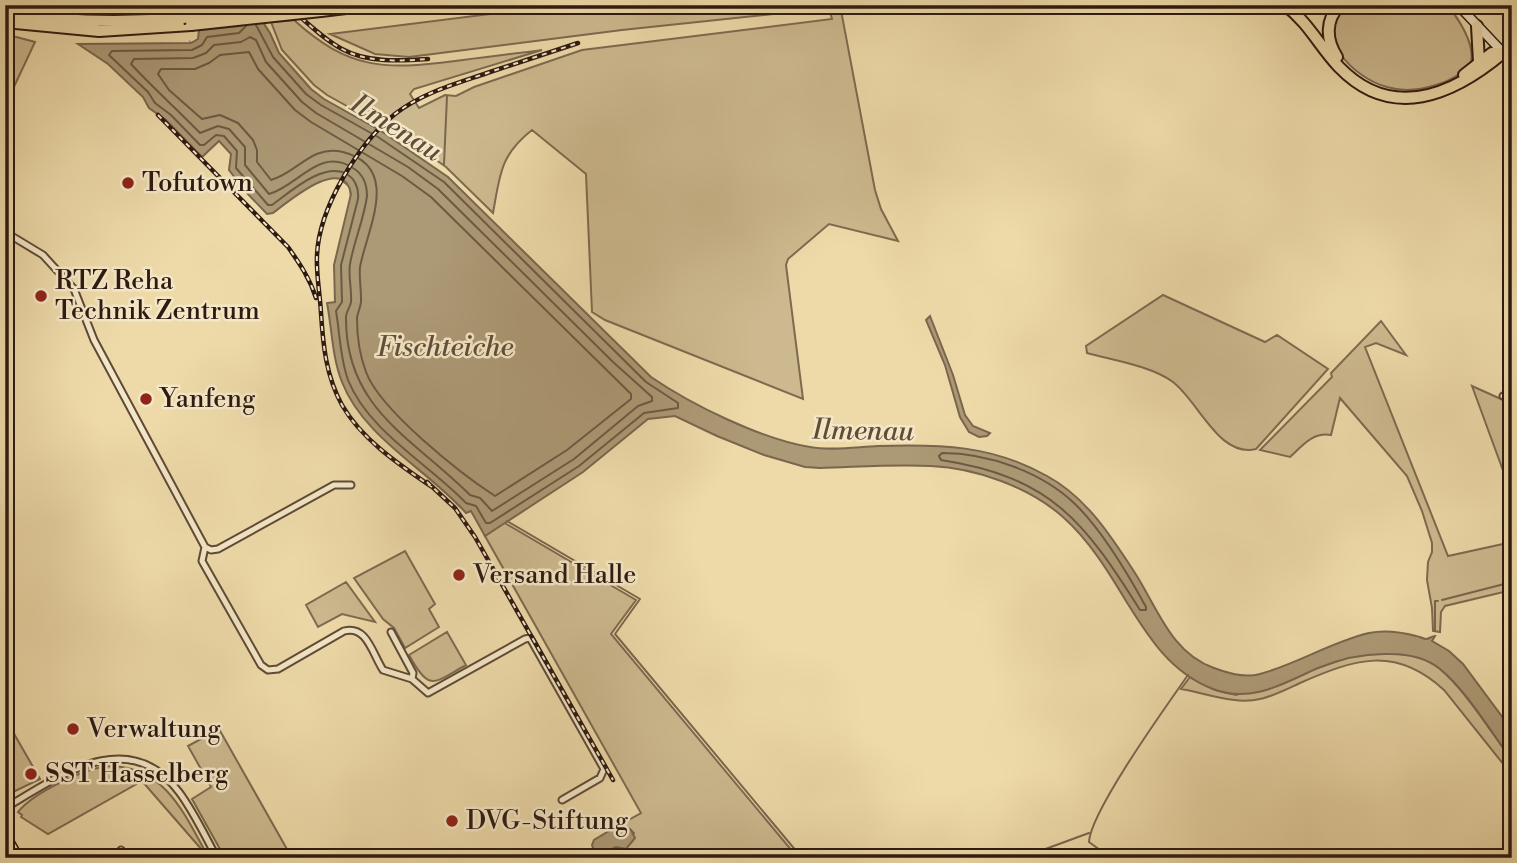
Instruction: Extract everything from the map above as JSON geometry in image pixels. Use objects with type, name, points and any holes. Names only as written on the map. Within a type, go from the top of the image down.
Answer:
[{"type":"highway","points":[[5,13],[89,22],[187,22],[293,5]]},
{"type":"highway","points":[[5,22],[99,31],[371,5]]},
{"type":"highway","points":[[1285,5],[1306,24],[1338,67],[1351,78],[1377,92],[1392,96],[1410,98],[1442,93],[1474,76],[1503,53]]},
{"type":"highway","points":[[1339,5],[1332,16],[1328,31],[1332,49],[1342,64],[1354,74],[1378,87],[1402,92],[1429,90],[1450,83],[1494,52],[1503,53]]},
{"type":"highway","points":[[1477,26],[1479,62]]},
{"type":"main road","points":[[1459,6],[1512,62]]},
{"type":"main road","points":[[5,835],[18,858]]},
{"type":"street","points":[[5,232],[43,255],[59,269],[74,289],[94,340],[205,547],[218,549],[334,485],[351,485]]},
{"type":"street","points":[[1503,396],[1512,400]]},
{"type":"street","points":[[205,547],[202,561],[264,668],[268,670],[278,669],[344,631],[354,629],[361,632],[383,670],[412,679],[428,693],[530,638],[604,769],[600,778],[562,800]]},
{"type":"street","points":[[391,632],[413,673],[412,679]]},
{"type":"street","points":[[5,808],[81,765],[105,759],[126,760],[151,768],[178,791],[217,858]]},
{"type":"street","points":[[121,850],[128,858]]},
{"type":"shaded area","points":[[17,5],[223,5],[226,8],[122,13]]},
{"type":"shaded area","points":[[562,5],[840,5],[875,190],[881,209],[898,241],[829,224],[788,259],[786,265],[803,399],[605,320],[592,312],[586,174],[532,130],[507,157],[493,213],[446,167],[399,135],[314,85],[282,50],[271,22],[294,20],[333,49],[369,63],[388,65],[430,64],[542,50],[414,89],[410,94],[419,108],[445,95],[456,96],[474,87],[582,50],[832,19],[829,8],[622,30],[409,57],[375,54],[330,34]]},
{"type":"shaded area","points":[[1346,5],[1447,5],[1461,24],[1471,47],[1471,62],[1451,79],[1424,88],[1399,90],[1375,82],[1350,65],[1334,42],[1332,29],[1336,17]]},
{"type":"shaded area","points":[[5,34],[35,42],[5,106]]},
{"type":"shaded area","points":[[191,43],[647,418],[503,522],[636,600],[611,634],[798,858],[612,858],[612,848],[623,850],[634,833],[627,827],[614,831],[614,828],[641,813],[485,536],[351,198],[350,187],[339,178],[232,154]]},
{"type":"shaded area","points":[[1163,295],[1265,342],[1277,335],[1328,369],[1256,449],[1243,450],[1231,445],[1210,426],[1183,391],[1164,376],[1087,353],[1086,346]]},
{"type":"shaded area","points":[[1381,321],[1406,355],[1376,343],[1365,347],[1448,556],[1512,542],[1512,590],[1445,606],[1441,612],[1440,632],[1433,631],[1427,580],[1432,543],[1422,511],[1407,476],[1340,398],[1331,435],[1314,437],[1290,457],[1260,450],[1332,377],[1331,373]]},
{"type":"shaded area","points":[[1472,386],[1512,404],[1512,495]]},
{"type":"shaded area","points":[[405,551],[435,604],[429,609],[439,627],[405,648],[394,628],[383,619],[354,578]]},
{"type":"shaded area","points":[[346,582],[375,622],[342,614],[318,627],[306,605]]},
{"type":"shaded area","points":[[447,632],[466,665],[439,680],[428,680],[409,655]]},
{"type":"shaded area","points":[[1368,653],[1413,656],[1438,667],[1461,690],[1512,760],[1512,775],[1444,690],[1409,667],[1391,662],[1374,661],[1339,668],[1260,699],[1231,700],[1181,689],[1190,677],[1215,690],[1236,695]]},
{"type":"shaded area","points":[[5,718],[40,779],[5,796]]},
{"type":"shaded area","points":[[219,729],[292,858],[225,858],[192,799],[211,787],[188,746]]},
{"type":"shaded area","points":[[112,766],[147,775],[161,785],[182,811],[209,858],[142,781],[48,834],[21,817],[18,812],[36,797],[62,782],[89,771]]},
{"type":"water","name":"Fischteiche","points":[[224,5],[252,5],[279,53],[311,89],[381,131],[448,177],[651,377],[668,388],[749,429],[791,443],[827,449],[901,445],[944,446],[986,452],[1047,476],[1086,506],[1107,532],[1176,640],[1199,661],[1219,670],[1243,675],[1260,674],[1341,642],[1375,632],[1398,633],[1426,639],[1435,636],[1432,641],[1463,664],[1512,730],[1512,760],[1450,678],[1434,665],[1416,657],[1372,654],[1354,657],[1327,664],[1280,685],[1254,693],[1227,693],[1198,682],[1162,653],[1098,556],[1063,517],[1018,488],[966,471],[917,465],[805,467],[764,455],[675,416],[648,419],[583,472],[485,536],[471,511],[466,513],[365,420],[342,382],[334,353],[327,303],[335,302],[334,265],[351,194],[346,183],[338,178],[327,179],[303,191],[273,213],[267,214],[229,170],[231,154],[219,141],[202,157],[166,120],[149,108],[143,97],[108,64],[78,44],[191,43],[198,39],[199,30],[240,26]]},
{"type":"water","points":[[930,316],[965,415],[973,426],[990,433],[987,436],[979,437],[969,432],[960,417],[945,365],[926,320]]},
{"type":"water","points":[[627,827],[635,838],[626,849],[616,847],[600,855],[594,851],[594,840],[614,828],[614,831]]},
{"type":"waterway","name":"Ilmenau","points":[[444,164],[447,96]]},
{"type":"waterway","points":[[507,521],[640,599],[615,634],[802,858]]},
{"type":"waterway","points":[[1442,600],[1512,582]]},
{"type":"waterway","points":[[1435,631],[1435,601],[1438,601]]},
{"type":"waterway","points":[[1111,858],[1089,842],[1093,827],[1131,758],[1188,675]]},
{"type":"waterway","points":[[1021,858],[1089,833]]},
{"type":"railway","points":[[287,5],[327,40],[352,54],[384,60],[428,59]]},
{"type":"railway","points":[[432,487],[371,441],[350,418],[337,394],[324,349],[317,269],[319,236],[325,217],[343,177],[355,159],[381,126],[405,107],[451,85],[578,43]]},
{"type":"railway","points":[[158,115],[288,247],[311,284],[316,298]]},
{"type":"railway","points":[[427,482],[455,508],[475,537],[613,780]]},
{"type":"place","name":"Tofutown","points":[[128,183]]},
{"type":"place","name":"RTZ Reha Technik Zentrum","points":[[41,296]]},
{"type":"place","name":"Yanfeng","points":[[146,399]]},
{"type":"place","name":"Versand Halle","points":[[459,575]]},
{"type":"place","name":"Verwaltung","points":[[73,729]]},
{"type":"place","name":"SST Hasselberg","points":[[31,774]]},
{"type":"place","name":"DVG-Stiftung","points":[[452,821]]}]
